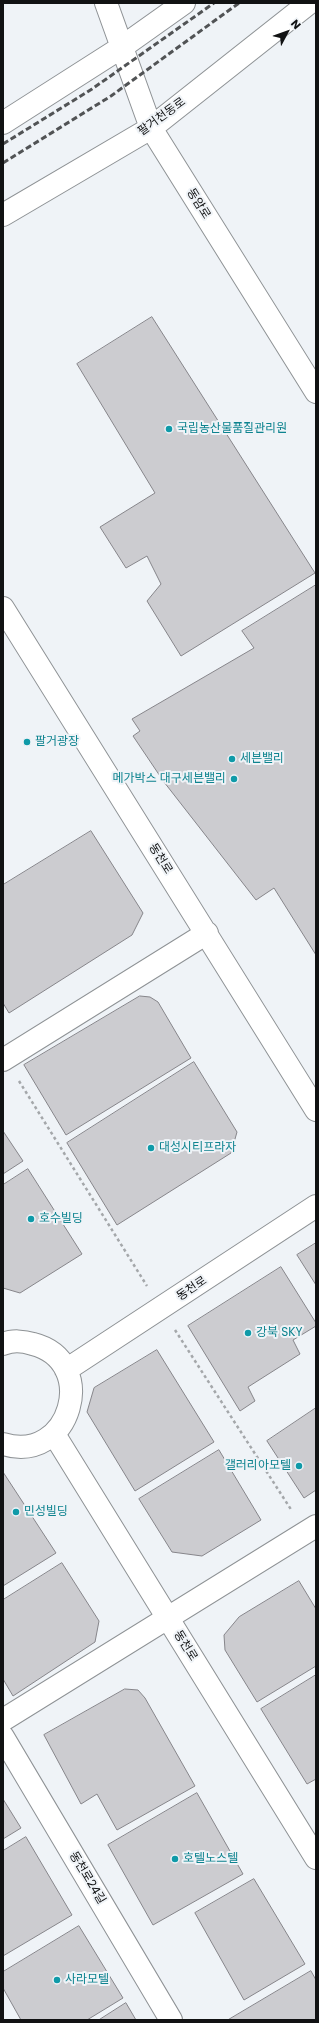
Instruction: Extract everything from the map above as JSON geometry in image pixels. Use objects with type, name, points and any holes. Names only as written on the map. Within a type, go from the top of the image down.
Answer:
[{"type":"street","name":"동암로","points":[[106,3],[151,128],[316,392]]},
{"type":"street","points":[[3,123],[122,47],[184,3]]},
{"type":"street","name":"팔거천동로","points":[[3,215],[151,128],[309,3]]},
{"type":"street","name":"동천로","points":[[3,608],[316,1110]]},
{"type":"street","points":[[3,1060],[207,933]]},
{"type":"street","name":"동천로","points":[[66,1370],[316,1206]]},
{"type":"street","points":[[3,1344],[24,1342],[41,1346],[55,1356],[66,1370],[71,1387],[71,1404],[65,1420],[54,1434],[39,1443],[22,1447],[3,1444]]},
{"type":"street","name":"동천로","points":[[54,1434],[316,1858]]},
{"type":"street","points":[[3,1720],[316,1526]]},
{"type":"street","name":"동천로24길","points":[[3,1737],[171,2020]]},
{"type":"building","name":"국립농산물품질관리원","points":[[152,317],[315,573],[181,656],[147,601],[161,584],[147,556],[126,568],[100,527],[155,493],[77,364]]},
{"type":"building","name":"세븐밸리","points":[[316,585],[316,955],[274,888],[256,900],[164,782],[133,736],[140,731],[132,719],[254,648],[242,631]]},
{"type":"building","points":[[91,831],[143,913],[132,935],[9,1013],[3,1003],[3,885]]},
{"type":"building","points":[[140,996],[150,997],[158,1002],[191,1058],[66,1135],[24,1065]]},
{"type":"building","name":"대성시티프라자","points":[[194,1062],[237,1132],[231,1153],[117,1225],[67,1143]]},
{"type":"building","points":[[3,1131],[23,1161],[3,1174]]},
{"type":"building","name":"호수빌딩","points":[[28,1169],[82,1254],[20,1293],[3,1288],[3,1185]]},
{"type":"building","points":[[316,1243],[316,1285],[297,1255]]},
{"type":"building","name":"강북 SKY","points":[[281,1267],[316,1323],[316,1326],[293,1340],[300,1354],[248,1387],[255,1401],[240,1411],[188,1326]]},
{"type":"building","points":[[157,1350],[214,1442],[135,1491],[87,1412],[94,1388]]},
{"type":"building","name":"갤러리아모텔","points":[[316,1408],[316,1490],[304,1498],[267,1441]]},
{"type":"building","points":[[219,1450],[261,1520],[202,1556],[172,1552],[139,1499]]},
{"type":"building","name":"민성빌딩","points":[[3,1472],[56,1553],[3,1586]]},
{"type":"building","points":[[62,1563],[99,1621],[95,1642],[13,1696],[3,1679],[3,1600]]},
{"type":"building","points":[[299,1581],[316,1609],[316,1666],[257,1702],[225,1650],[224,1635],[239,1617]]},
{"type":"building","points":[[316,1675],[316,1779],[307,1784],[261,1709]]},
{"type":"building","points":[[125,1689],[138,1690],[145,1698],[195,1786],[117,1830],[97,1794],[81,1804],[44,1735]]},
{"type":"building","name":"호텔노스텔","points":[[197,1793],[243,1874],[153,1925],[108,1845]]},
{"type":"building","points":[[3,1799],[21,1828],[3,1839]]},
{"type":"building","points":[[26,1837],[72,1915],[3,1956],[3,1851]]},
{"type":"building","points":[[254,1879],[305,1964],[244,2000],[195,1913]]},
{"type":"building","name":"사라모텔","points":[[79,1926],[123,1998],[87,2020],[21,2020],[3,1988],[3,1972]]},
{"type":"building","points":[[311,1971],[316,1980],[316,2020],[228,2020]]},
{"type":"building","points":[[126,2003],[136,2020],[99,2020]]},
{"type":"railway","points":[[3,144],[92,89],[214,3]]},
{"type":"railway","points":[[3,163],[111,96],[239,3]]},
{"type":"place","name":"국립농산물품질관리원","points":[[169,429]]},
{"type":"place","name":"팔거광장","points":[[27,742]]},
{"type":"place","name":"세븐밸리","points":[[232,759]]},
{"type":"place","name":"메가박스 대구세븐밸리","points":[[234,779]]},
{"type":"place","name":"대성시티프라자","points":[[151,1148]]},
{"type":"place","name":"호수빌딩","points":[[31,1219]]},
{"type":"place","name":"강북 SKY","points":[[248,1333]]},
{"type":"place","name":"갤러리아모텔","points":[[299,1466]]},
{"type":"place","name":"민성빌딩","points":[[16,1512]]},
{"type":"place","name":"호텔노스텔","points":[[175,1859]]},
{"type":"place","name":"사라모텔","points":[[57,1980]]}]
